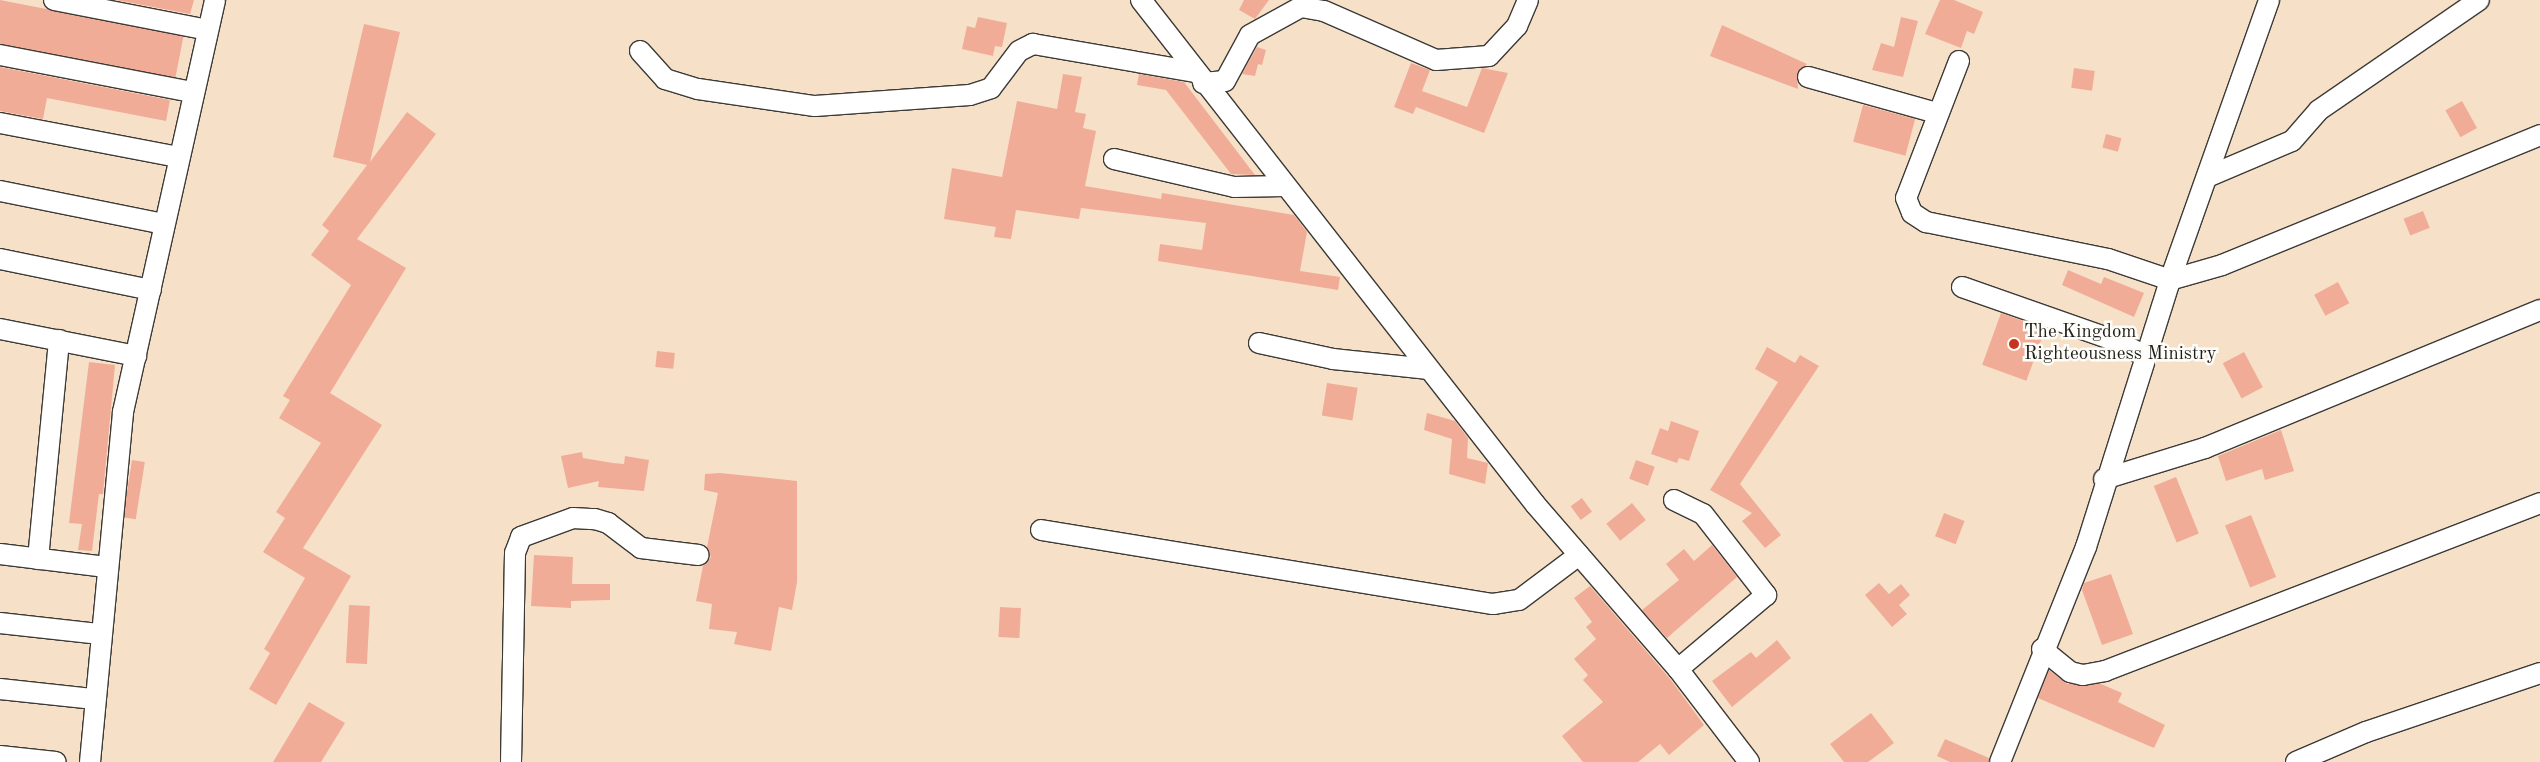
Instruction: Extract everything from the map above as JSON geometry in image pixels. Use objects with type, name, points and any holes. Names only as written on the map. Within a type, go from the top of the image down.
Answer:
[{"type":"street","points":[[54,0],[208,30]]},
{"type":"street","points":[[90,762],[106,567],[123,412],[151,290],[192,92],[215,0]]},
{"type":"street","points":[[1141,0],[1284,186],[1364,280],[1428,369],[1579,555],[1678,669],[1749,762]]},
{"type":"street","points":[[640,51],[665,79],[698,90],[815,106],[970,95],[991,88],[1019,51],[1033,44],[1199,77],[1225,80],[1250,35],[1301,7],[1324,11],[1444,60],[1489,56],[1517,26],[1528,0]]},
{"type":"street","points":[[2000,762],[2042,649],[2086,547],[2104,478],[2170,280],[2269,0]]},
{"type":"street","points":[[2207,177],[2292,141],[2319,110],[2479,0]]},
{"type":"street","points":[[0,55],[192,92]]},
{"type":"street","points":[[1959,61],[1937,113],[1906,198],[1912,213],[1926,222],[2117,262],[2170,280],[2222,265],[2540,135]]},
{"type":"street","points":[[1808,76],[1937,113]]},
{"type":"street","points":[[0,124],[179,157]]},
{"type":"street","points":[[1114,159],[1234,187],[1284,186]]},
{"type":"street","points":[[0,191],[164,224]]},
{"type":"street","points":[[0,259],[151,290]]},
{"type":"street","points":[[1962,287],[2116,340],[2146,356]]},
{"type":"street","points":[[2104,478],[2205,448],[2540,310]]},
{"type":"street","points":[[0,329],[136,356]]},
{"type":"street","points":[[38,559],[59,340]]},
{"type":"street","points":[[1259,343],[1333,359],[1428,369]]},
{"type":"street","points":[[1674,500],[1703,514],[1766,596],[1678,669]]},
{"type":"street","points":[[2042,649],[2070,672],[2083,675],[2105,671],[2540,503]]},
{"type":"street","points":[[511,762],[515,553],[522,538],[573,518],[595,519],[608,523],[641,548],[699,555]]},
{"type":"street","points":[[1041,530],[1493,604],[1519,600],[1579,555]]},
{"type":"street","points":[[0,554],[106,567]]},
{"type":"street","points":[[0,623],[100,634]]},
{"type":"street","points":[[2296,762],[2366,732],[2540,673]]},
{"type":"street","points":[[0,689],[94,699]]},
{"type":"street","points":[[0,756],[56,762]]},
{"type":"building","points":[[0,0],[184,36],[175,78],[0,44]]},
{"type":"building","points":[[116,0],[194,0],[190,14]]},
{"type":"building","points":[[1244,0],[1269,0],[1255,19],[1239,10]]},
{"type":"building","points":[[1940,0],[1954,0],[1983,12],[1974,34],[1967,31],[1961,48],[1925,34]]},
{"type":"building","points":[[978,17],[1007,23],[1002,47],[995,46],[993,56],[962,49],[967,26],[975,28]]},
{"type":"building","points":[[1901,17],[1918,21],[1903,77],[1872,70],[1881,43],[1894,47]]},
{"type":"building","points":[[364,24],[400,32],[370,162],[407,112],[436,134],[357,239],[406,268],[330,393],[382,425],[303,548],[351,576],[276,705],[249,689],[270,653],[264,649],[305,578],[263,552],[285,518],[276,512],[321,443],[279,418],[290,400],[283,396],[351,285],[311,255],[329,231],[322,225],[367,165],[333,157]]},
{"type":"building","points":[[1722,25],[1807,64],[1797,73],[1798,89],[1710,56]]},
{"type":"building","points":[[1257,47],[1266,50],[1262,65],[1258,64],[1255,76],[1242,74]]},
{"type":"building","points":[[1411,63],[1430,70],[1422,91],[1467,107],[1482,68],[1508,73],[1484,133],[1416,107],[1413,114],[1394,107]]},
{"type":"building","points":[[0,67],[170,100],[166,121],[47,98],[43,119],[0,111]]},
{"type":"building","points":[[2074,68],[2095,71],[2092,91],[2071,88]]},
{"type":"building","points":[[1063,74],[1082,77],[1075,112],[1086,114],[1083,128],[1096,131],[1085,186],[1161,199],[1162,193],[1294,215],[1307,232],[1300,271],[1340,277],[1338,290],[1158,261],[1160,244],[1202,250],[1206,223],[1081,208],[1079,219],[1016,210],[1011,239],[994,237],[996,227],[944,219],[952,168],[1002,177],[1017,101],[1057,109]]},
{"type":"building","points":[[1139,74],[1184,82],[1255,175],[1231,174],[1166,90],[1137,85]]},
{"type":"building","points":[[2462,101],[2477,128],[2460,137],[2445,110]]},
{"type":"building","points":[[1863,105],[1915,119],[1905,156],[1853,142]]},
{"type":"building","points":[[2106,134],[2121,138],[2118,152],[2102,148]]},
{"type":"building","points":[[2423,211],[2430,228],[2410,236],[2404,219]]},
{"type":"building","points":[[2068,270],[2101,284],[2104,277],[2144,293],[2134,317],[2062,285]]},
{"type":"building","points":[[2338,282],[2349,303],[2325,316],[2314,295]]},
{"type":"building","name":"The Kingdom Righteousness Ministry","points":[[2001,313],[2045,329],[2026,381],[1982,365]]},
{"type":"building","points":[[1767,347],[1795,363],[1800,355],[1819,366],[1740,484],[1781,535],[1765,548],[1742,521],[1752,513],[1710,490],[1778,382],[1755,369]]},
{"type":"building","points":[[657,351],[675,353],[673,369],[655,367]]},
{"type":"building","points":[[2244,352],[2263,387],[2242,399],[2223,363]]},
{"type":"building","points":[[89,362],[115,365],[103,494],[99,494],[92,551],[78,550],[82,524],[69,523]]},
{"type":"building","points":[[1327,383],[1358,388],[1352,420],[1322,416]]},
{"type":"building","points":[[1427,413],[1455,421],[1468,438],[1467,458],[1488,463],[1485,484],[1449,474],[1452,439],[1424,430]]},
{"type":"building","points":[[1671,421],[1699,431],[1689,461],[1679,458],[1677,463],[1651,454],[1660,428],[1668,431]]},
{"type":"building","points":[[2281,430],[2294,471],[2265,480],[2262,469],[2226,481],[2218,456]]},
{"type":"building","points":[[582,452],[583,458],[613,463],[624,464],[625,456],[649,460],[644,491],[598,487],[599,481],[568,488],[561,456]]},
{"type":"building","points":[[132,460],[145,462],[136,519],[123,517]]},
{"type":"building","points":[[1636,460],[1655,467],[1648,486],[1629,479]]},
{"type":"building","points":[[720,473],[797,481],[797,582],[792,610],[779,607],[771,651],[734,644],[737,632],[709,629],[712,604],[696,601],[703,566],[711,557],[707,547],[718,493],[704,490],[705,474]]},
{"type":"building","points":[[2176,477],[2199,534],[2177,543],[2154,486]]},
{"type":"building","points":[[1582,498],[1592,512],[1581,520],[1571,506]]},
{"type":"building","points":[[1632,503],[1646,520],[1620,541],[1606,524]]},
{"type":"building","points":[[1944,513],[1965,521],[1956,544],[1935,536]]},
{"type":"building","points":[[2251,515],[2276,577],[2250,588],[2225,525]]},
{"type":"building","points":[[1712,545],[1737,577],[1667,638],[1642,610],[1679,580],[1666,564],[1684,549],[1694,561]]},
{"type":"building","points":[[534,555],[573,557],[572,584],[610,584],[610,600],[571,601],[571,608],[531,606]]},
{"type":"building","points":[[2111,574],[2133,634],[2102,645],[2082,590],[2084,583]]},
{"type":"building","points":[[1879,583],[1889,594],[1901,584],[1910,595],[1899,605],[1907,614],[1892,627],[1865,595]]},
{"type":"building","points":[[1590,586],[1671,680],[1704,725],[1669,755],[1660,744],[1638,762],[1583,762],[1562,736],[1603,702],[1583,680],[1588,675],[1574,659],[1596,639],[1586,627],[1592,622],[1574,598]]},
{"type":"building","points":[[349,605],[370,606],[367,664],[346,663]]},
{"type":"building","points":[[1000,607],[1021,608],[1019,638],[998,637]]},
{"type":"building","points":[[1777,640],[1791,658],[1732,707],[1712,681],[1751,652],[1756,658]]},
{"type":"building","points":[[2049,670],[2067,684],[2101,684],[2122,693],[2118,702],[2165,725],[2154,748],[2038,698]]},
{"type":"building","points":[[309,702],[345,723],[321,762],[273,762]]},
{"type":"building","points":[[1871,713],[1894,743],[1868,762],[1844,762],[1830,744]]},
{"type":"building","points":[[1945,739],[1989,758],[1988,762],[1950,762],[1937,756]]},
{"type":"place","name":"The Kingdom Righteousness Ministry","points":[[2014,344]]}]
